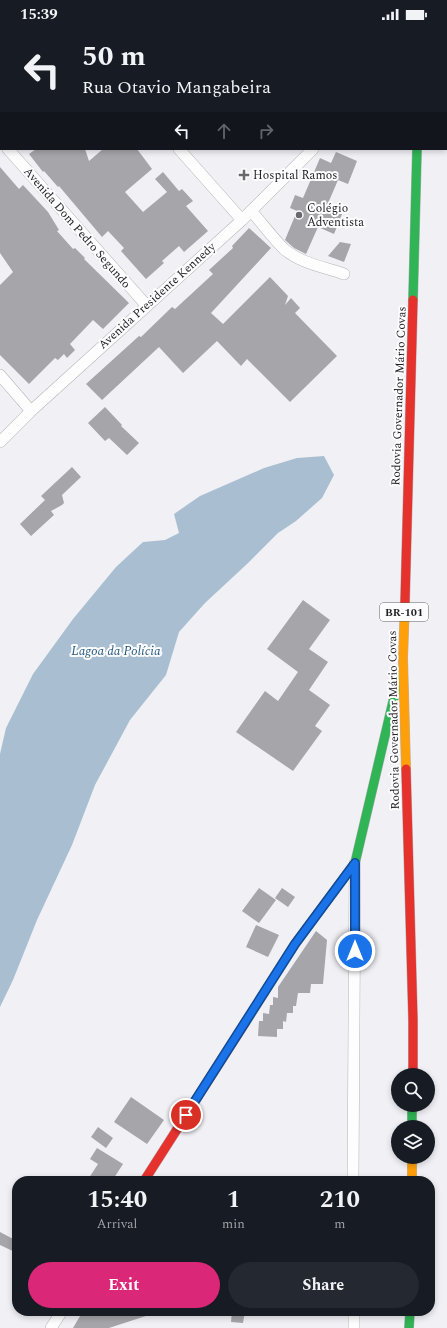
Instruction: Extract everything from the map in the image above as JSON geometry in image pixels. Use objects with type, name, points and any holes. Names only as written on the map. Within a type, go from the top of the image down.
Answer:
[{"type":"main road","name":"Rodovia Governador Mário Covas","points":[[413,1068],[403,658],[417,150]]},
{"type":"main road","points":[[147,1176],[295,944],[355,863],[403,658]]},
{"type":"main road","points":[[412,1164],[412,1176]]},
{"type":"main road","points":[[409,1328],[410,1316]]},
{"type":"street","name":"Avenida Dom Pedro Segundo","points":[[9,150],[147,306]]},
{"type":"street","points":[[180,150],[242,220]]},
{"type":"street","name":"Avenida Presidente Kennedy","points":[[0,442],[31,411],[252,211],[312,150]]},
{"type":"street","points":[[252,211],[284,249],[303,261],[344,274]]},
{"type":"street","points":[[0,375],[31,411]]},
{"type":"street","points":[[353,1176],[355,863]]},
{"type":"street","points":[[51,1328],[59,1316]]},
{"type":"street","points":[[354,1316],[354,1328]]},
{"type":"water","name":"Lagoa da Polícia","points":[[324,456],[334,475],[322,498],[296,521],[278,533],[205,603],[179,632],[166,675],[130,720],[95,785],[72,845],[37,920],[13,980],[0,1007],[0,754],[6,728],[33,674],[73,619],[116,567],[143,542],[165,540],[179,533],[174,514],[200,496],[264,468],[297,458]]},
{"type":"building","points":[[35,150],[85,150],[89,161],[102,150],[138,150],[152,169],[125,192],[143,212],[167,192],[155,179],[163,172],[179,191],[182,189],[193,201],[186,206],[208,231],[184,252],[179,246],[162,261],[164,263],[146,279],[121,251],[124,248],[108,231],[102,237],[59,186],[58,187],[44,171],[43,172],[29,154]]},
{"type":"building","points":[[336,152],[357,161],[348,184],[338,180],[326,208],[342,214],[334,234],[318,227],[306,254],[294,248],[285,240],[297,211],[290,208],[295,195],[303,198],[320,158],[331,163]]},
{"type":"building","points":[[0,167],[19,189],[23,185],[48,212],[59,230],[57,231],[73,249],[75,248],[85,258],[84,259],[129,303],[103,329],[93,320],[70,344],[75,350],[67,358],[64,354],[58,360],[55,358],[29,384],[0,355],[0,285],[13,272],[0,253]]},
{"type":"building","points":[[249,228],[271,248],[211,313],[223,324],[270,277],[288,296],[285,305],[291,298],[300,308],[295,313],[337,356],[290,402],[247,359],[241,366],[217,341],[183,373],[159,347],[102,400],[86,384],[139,336],[141,337],[172,307],[175,309],[213,274],[209,270],[233,248],[232,246]]},
{"type":"building","points":[[340,242],[351,244],[344,262],[328,256]]},
{"type":"building","points":[[105,407],[122,425],[121,426],[139,443],[127,455],[109,438],[105,441],[88,423]]},
{"type":"building","points":[[72,467],[81,477],[62,495],[64,503],[51,511],[54,515],[31,536],[20,524],[45,500],[41,496]]},
{"type":"building","points":[[303,600],[330,620],[309,649],[328,662],[309,690],[330,705],[315,726],[322,731],[293,771],[236,732],[265,691],[278,701],[298,672],[267,649]]},
{"type":"building","points":[[259,888],[276,900],[259,923],[242,911]]},
{"type":"building","points":[[282,888],[295,897],[288,907],[275,898]]},
{"type":"building","points":[[256,925],[279,935],[268,957],[246,947]]},
{"type":"building","points":[[316,931],[327,940],[323,984],[311,984],[310,993],[298,993],[296,1006],[293,1006],[293,1013],[287,1013],[286,1022],[283,1021],[283,1029],[277,1029],[277,1037],[258,1036],[259,1021],[263,1021],[263,1013],[269,1014],[270,1005],[273,1005],[273,997],[278,998],[278,987]]},
{"type":"building","points":[[131,1097],[164,1120],[147,1144],[114,1122]]},
{"type":"building","points":[[98,1127],[113,1138],[106,1148],[91,1137]]},
{"type":"building","points":[[97,1148],[123,1164],[115,1176],[90,1176],[98,1164],[90,1159]]},
{"type":"building","points":[[0,1232],[12,1238],[12,1251],[0,1245]]},
{"type":"building","points":[[80,1316],[146,1316],[109,1328],[73,1328]]},
{"type":"building","points":[[232,1316],[244,1316],[243,1323],[231,1322]]},
{"type":"traffic: fast","points":[[413,300],[417,150]]},
{"type":"traffic: fast","points":[[245,1023],[295,944],[355,863],[399,676]]},
{"type":"traffic: fast","points":[[412,1112],[412,1120]]},
{"type":"traffic: fast","points":[[409,1328],[410,1316]]},
{"type":"traffic: slow","points":[[405,602],[403,658],[406,769]]},
{"type":"traffic: slow","points":[[412,1164],[412,1176]]},
{"type":"traffic: jam","points":[[405,602],[413,300]]},
{"type":"traffic: jam","points":[[406,769],[413,1068]]},
{"type":"traffic: jam","points":[[147,1176],[245,1023]]},
{"type":"place","name":"Hospital Ramos","points":[[244,175]]},
{"type":"place","name":"Colégio Adventista","points":[[299,215]]},
{"type":"route","points":[[186,1115],[295,944],[355,863],[355,951]]}]
